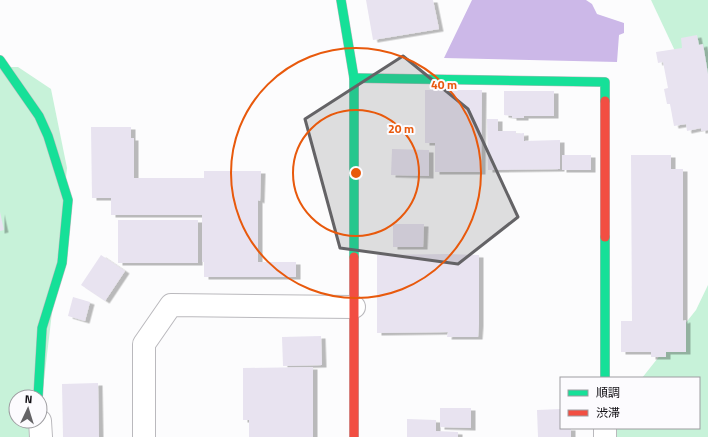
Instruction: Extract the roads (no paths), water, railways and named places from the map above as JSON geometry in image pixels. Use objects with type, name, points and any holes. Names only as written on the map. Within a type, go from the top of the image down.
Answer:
[{"type":"street","points":[[341,0],[354,78],[354,437]]},
{"type":"street","points":[[0,60],[39,116],[48,136],[68,200],[62,263],[42,328],[38,389]]},
{"type":"street","points":[[354,78],[605,82],[606,377]]},
{"type":"street","points":[[144,437],[144,344],[171,305],[354,307]]}]
